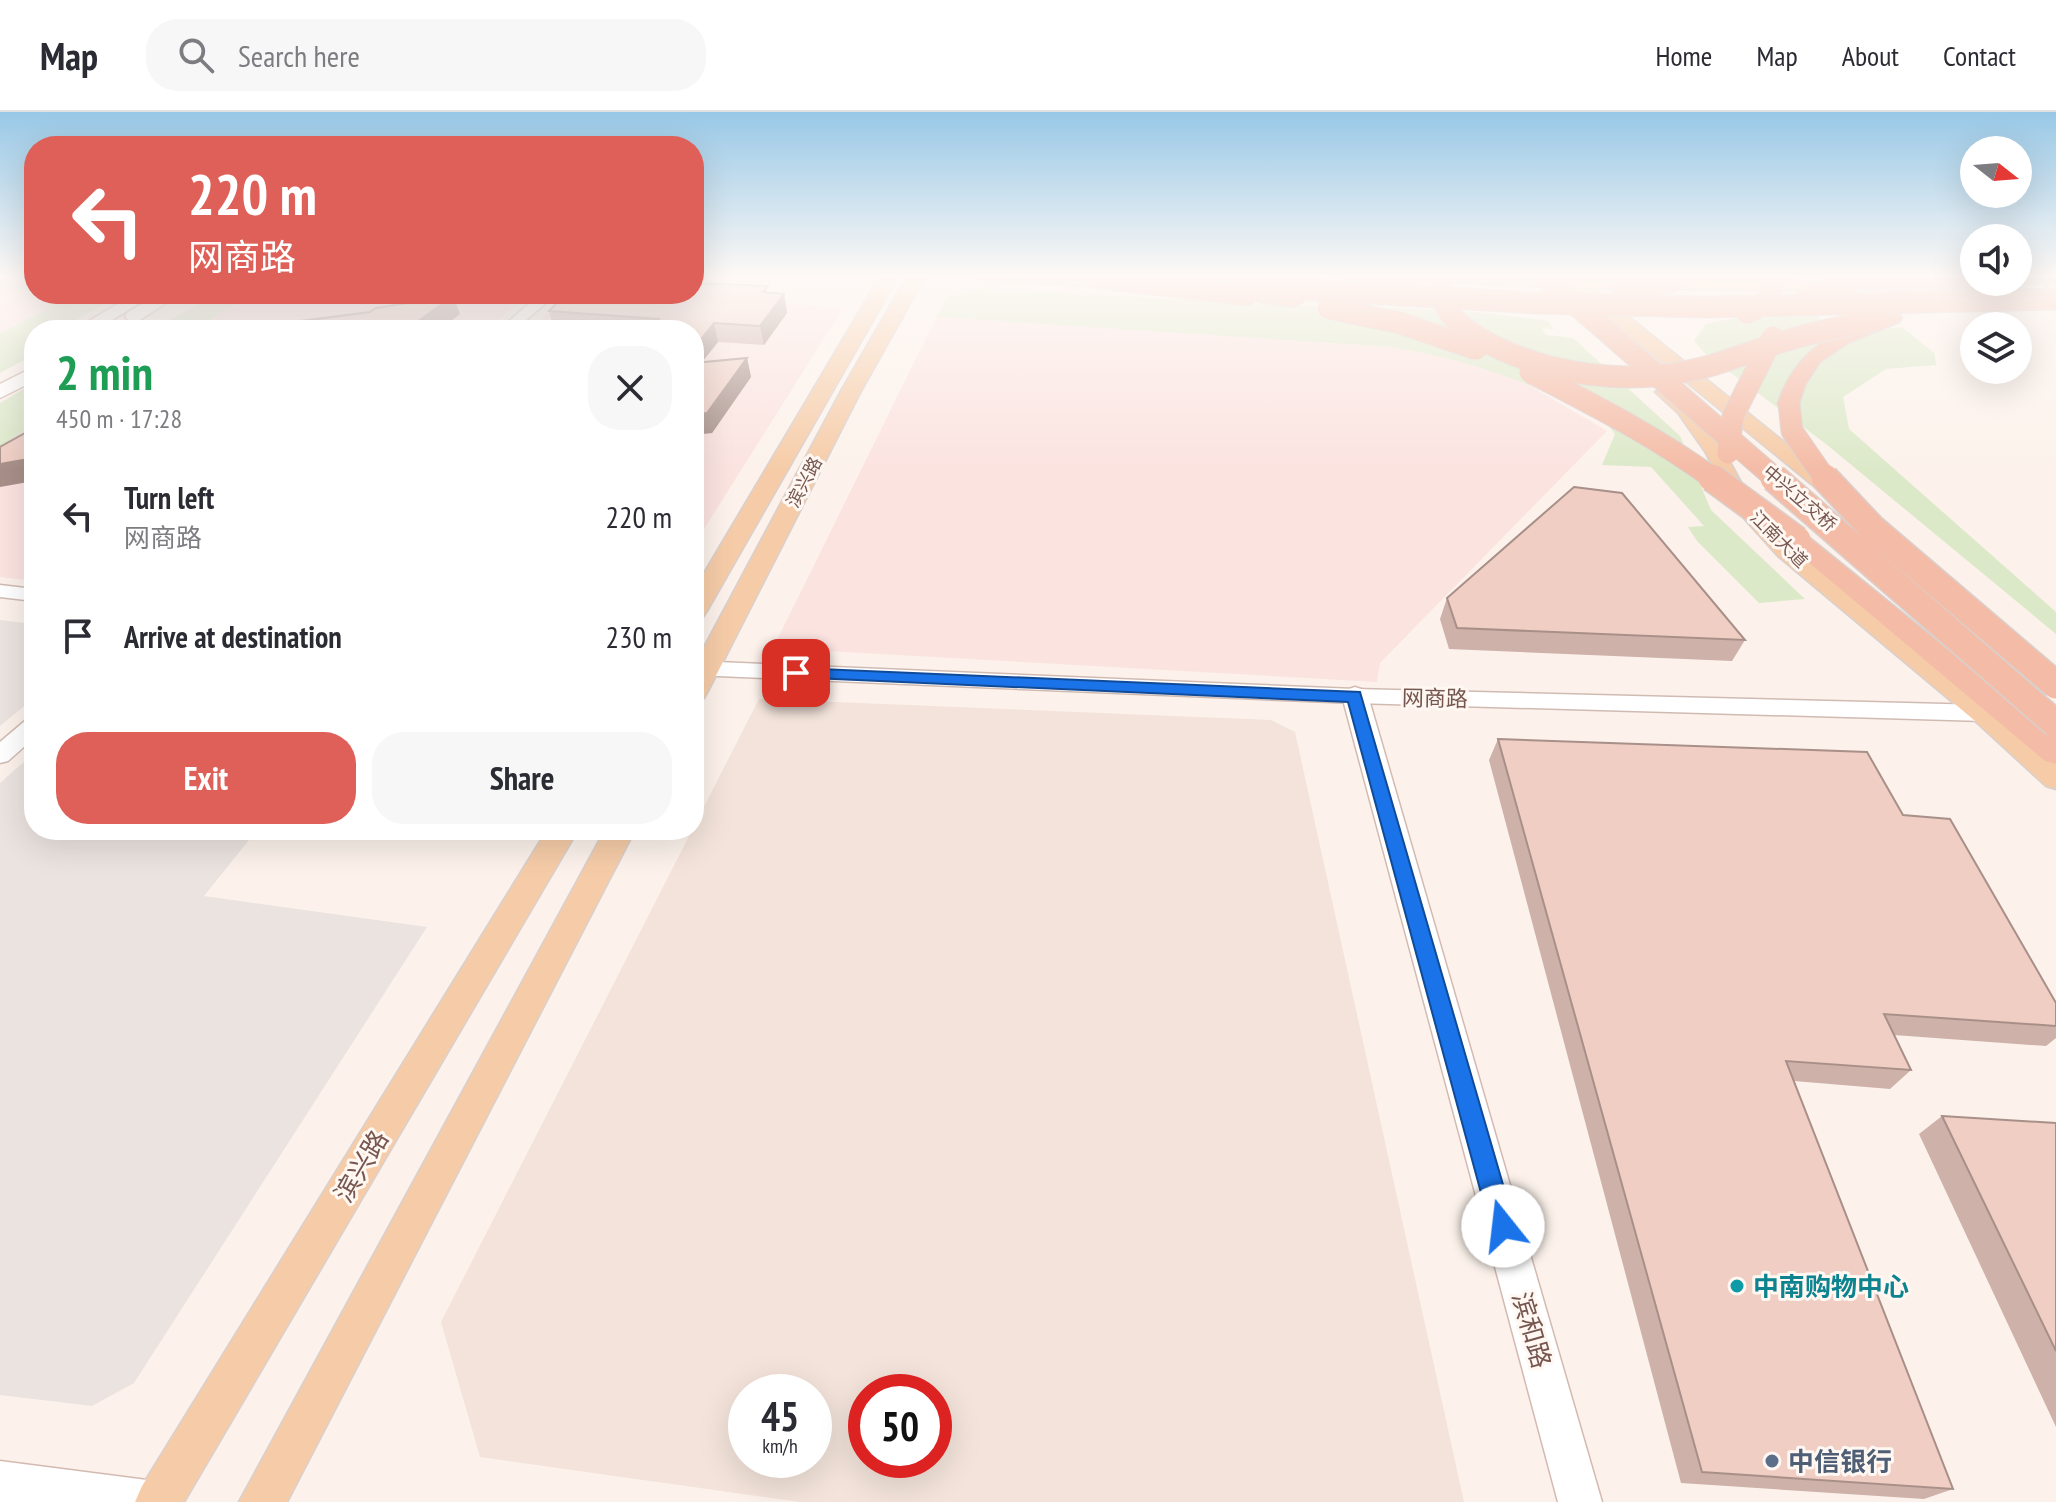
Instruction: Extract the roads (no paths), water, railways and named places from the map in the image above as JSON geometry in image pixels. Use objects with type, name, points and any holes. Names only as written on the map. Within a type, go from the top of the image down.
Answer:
[{"type":"highway","points":[[1453,340],[1526,370],[1624,421],[1681,455],[1797,540],[2056,753]]},
{"type":"highway","points":[[1483,340],[1551,365],[1608,375],[1655,376],[1688,371],[1789,340]]},
{"type":"highway","name":"中兴立交桥","points":[[1624,340],[2056,724]]},
{"type":"highway","name":"中兴立交桥","points":[[1627,340],[2056,707]]},
{"type":"highway","points":[[1772,340],[1733,416],[1726,448],[1731,465],[1751,491],[1797,540]]},
{"type":"highway","points":[[1839,340],[1800,369],[1791,387],[1792,431],[1832,488],[1872,528],[2056,685]]},
{"type":"main road","name":"滨兴路","points":[[704,594],[852,340]]},
{"type":"main road","name":"滨兴路","points":[[704,662],[880,340]]},
{"type":"main road","name":"江南大道","points":[[1612,340],[1685,409],[1717,453],[1740,500],[1786,551],[1984,713],[2056,778]]},
{"type":"main road","points":[[1619,348],[1626,340]]},
{"type":"main road","points":[[1630,340],[1652,347]]},
{"type":"main road","points":[[1644,340],[2056,668]]},
{"type":"main road","points":[[0,377],[24,364]]},
{"type":"main road","points":[[0,392],[24,379]]},
{"type":"main road","name":"滨和路","points":[[1355,696],[1580,1502]]},
{"type":"main road","name":"滨兴路","points":[[158,1502],[557,840]]},
{"type":"main road","points":[[262,1502],[615,840]]},
{"type":"main road","points":[[0,1482],[147,1502]]},
{"type":"street","points":[[0,591],[24,594]]},
{"type":"street","name":"网商路","points":[[704,669],[1355,696],[1984,713]]},
{"type":"street","points":[[0,755],[24,735]]},
{"type":"place","name":"中南购物中心","points":[[1737,1286]]},
{"type":"place","name":"中信银行","points":[[1772,1461]]}]
